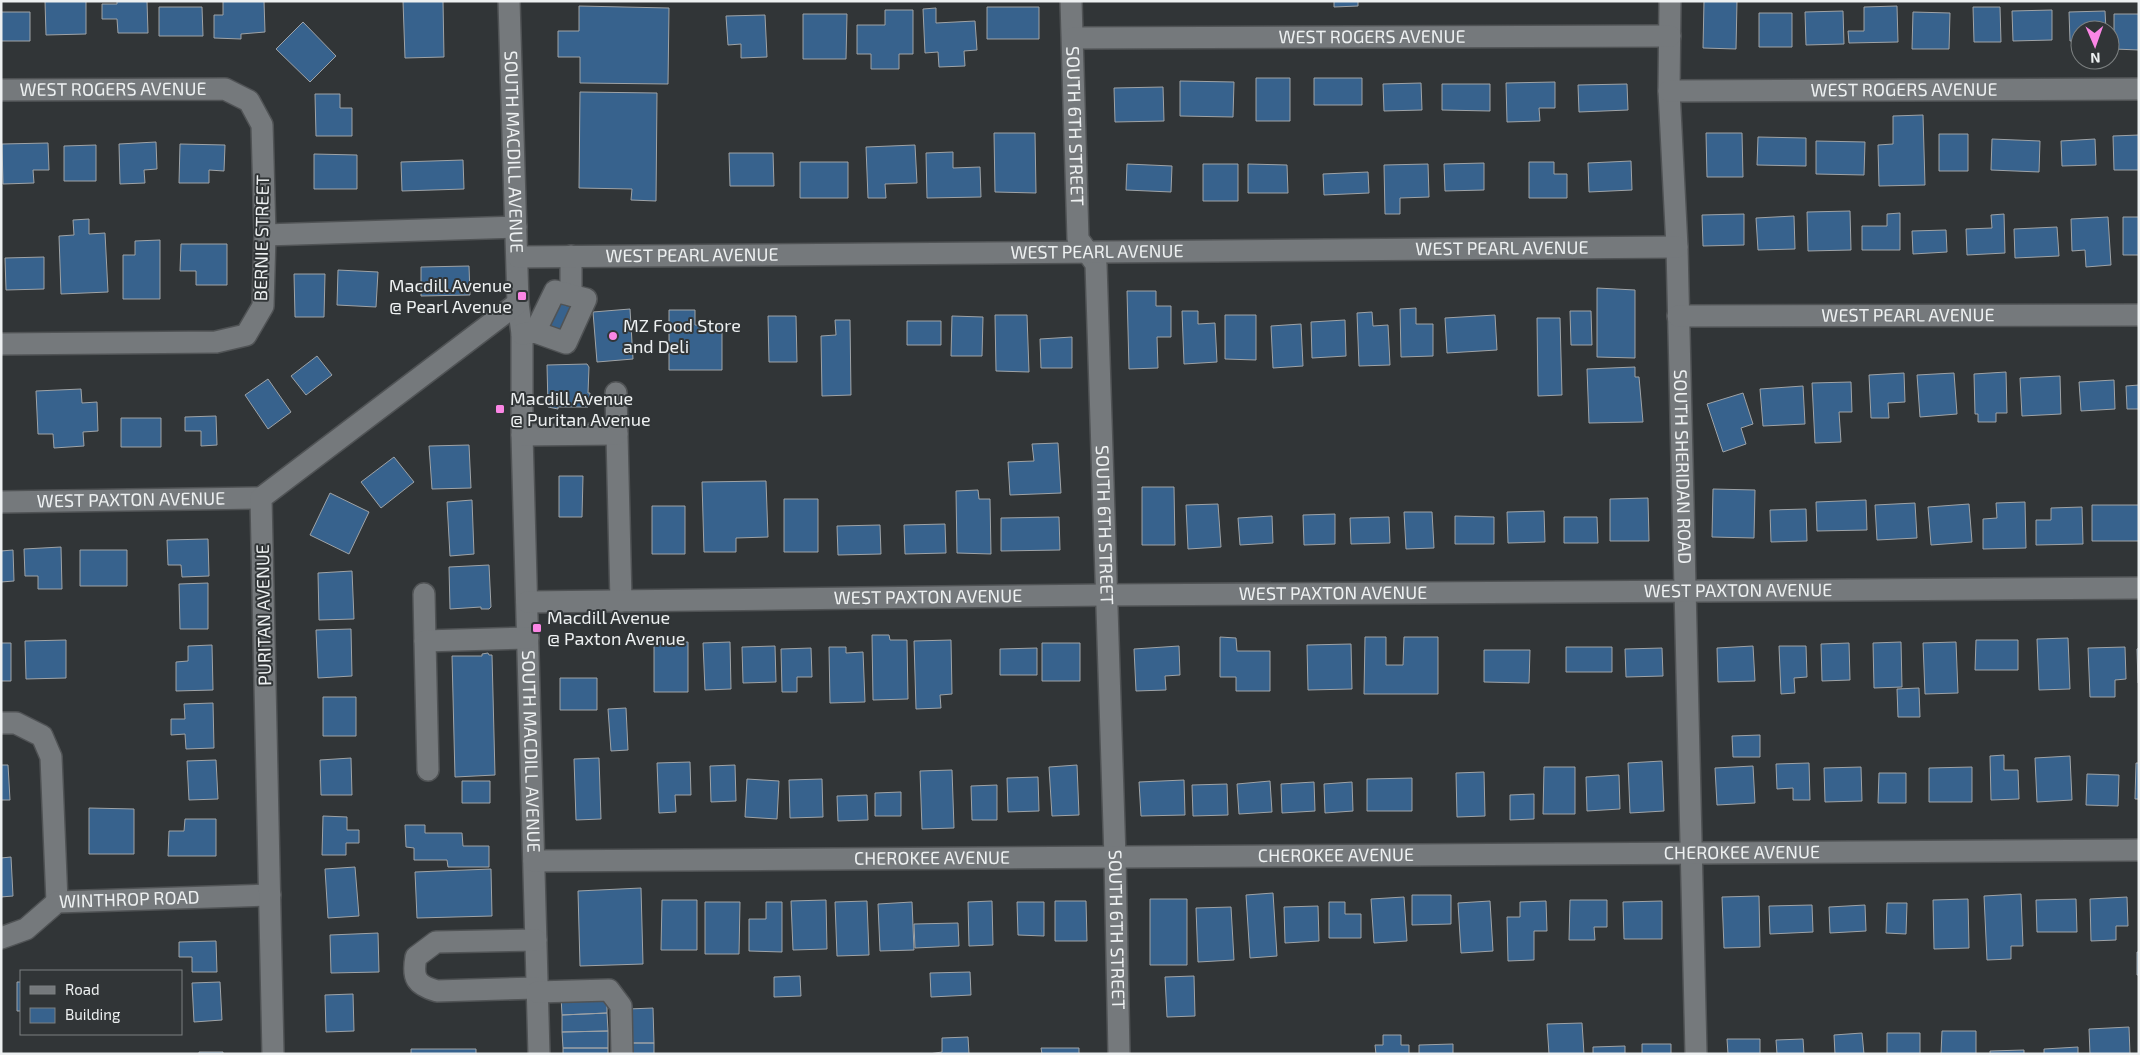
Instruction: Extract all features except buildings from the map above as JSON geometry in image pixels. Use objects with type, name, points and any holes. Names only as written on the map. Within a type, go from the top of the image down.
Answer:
[{"type":"street","name":"SOUTH MACDILL AVENUE","points":[[509,1],[518,303],[528,333],[522,435],[539,1054]]},
{"type":"street","name":"SOUTH 6TH STREET","points":[[1071,1],[1078,239],[1096,264],[1115,858],[1119,1054]]},
{"type":"street","name":"SOUTH SHERIDAN ROAD","points":[[1670,1],[1669,91],[1677,247],[1696,1054]]},
{"type":"street","name":"WEST ROGERS AVENUE","points":[[1073,38],[1670,36]]},
{"type":"street","name":"WEST ROGERS AVENUE","points":[[1,90],[226,89]]},
{"type":"street","name":"BERNIE STREET","points":[[1,344],[216,342],[246,335],[263,306],[265,235],[262,125],[249,101],[226,89]]},
{"type":"street","name":"WEST ROGERS AVENUE","points":[[1669,91],[2139,89]]},
{"type":"street","points":[[265,235],[516,227]]},
{"type":"street","name":"WEST PEARL AVENUE","points":[[518,257],[1677,247]]},
{"type":"street","points":[[571,256],[571,295]]},
{"type":"street","points":[[556,290],[586,299],[566,343],[528,333],[556,290]]},
{"type":"street","points":[[262,498],[518,303]]},
{"type":"street","name":"WEST PEARL AVENUE","points":[[1678,316],[2139,315]]},
{"type":"street","points":[[616,393],[621,601]]},
{"type":"street","points":[[522,435],[616,434]]},
{"type":"street","name":"WEST PAXTON AVENUE","points":[[1,502],[262,498]]},
{"type":"street","name":"PURITAN AVENUE","points":[[262,498],[273,1054]]},
{"type":"street","name":"WEST PAXTON AVENUE","points":[[527,602],[1106,595],[2139,588]]},
{"type":"street","points":[[424,594],[428,770]]},
{"type":"street","points":[[425,641],[528,638]]},
{"type":"street","points":[[1,723],[16,723],[42,736],[51,756],[57,902]]},
{"type":"street","name":"CHEROKEE AVENUE","points":[[534,861],[2139,850]]},
{"type":"street","name":"WINTHROP ROAD","points":[[1,938],[26,929],[57,902],[270,895]]},
{"type":"street","points":[[536,940],[436,942],[416,957],[413,972],[416,980],[425,988],[437,991],[609,990],[621,1006],[622,1054]]},
{"type":"place","name":"Macdill Avenue @ Pearl Avenue","points":[[522,296]]},
{"type":"place","name":"MZ Food Store and Deli","points":[[613,336]]},
{"type":"place","name":"Macdill Avenue @ Puritan Avenue","points":[[500,409]]},
{"type":"place","name":"Macdill Avenue @ Paxton Avenue","points":[[537,628]]}]
